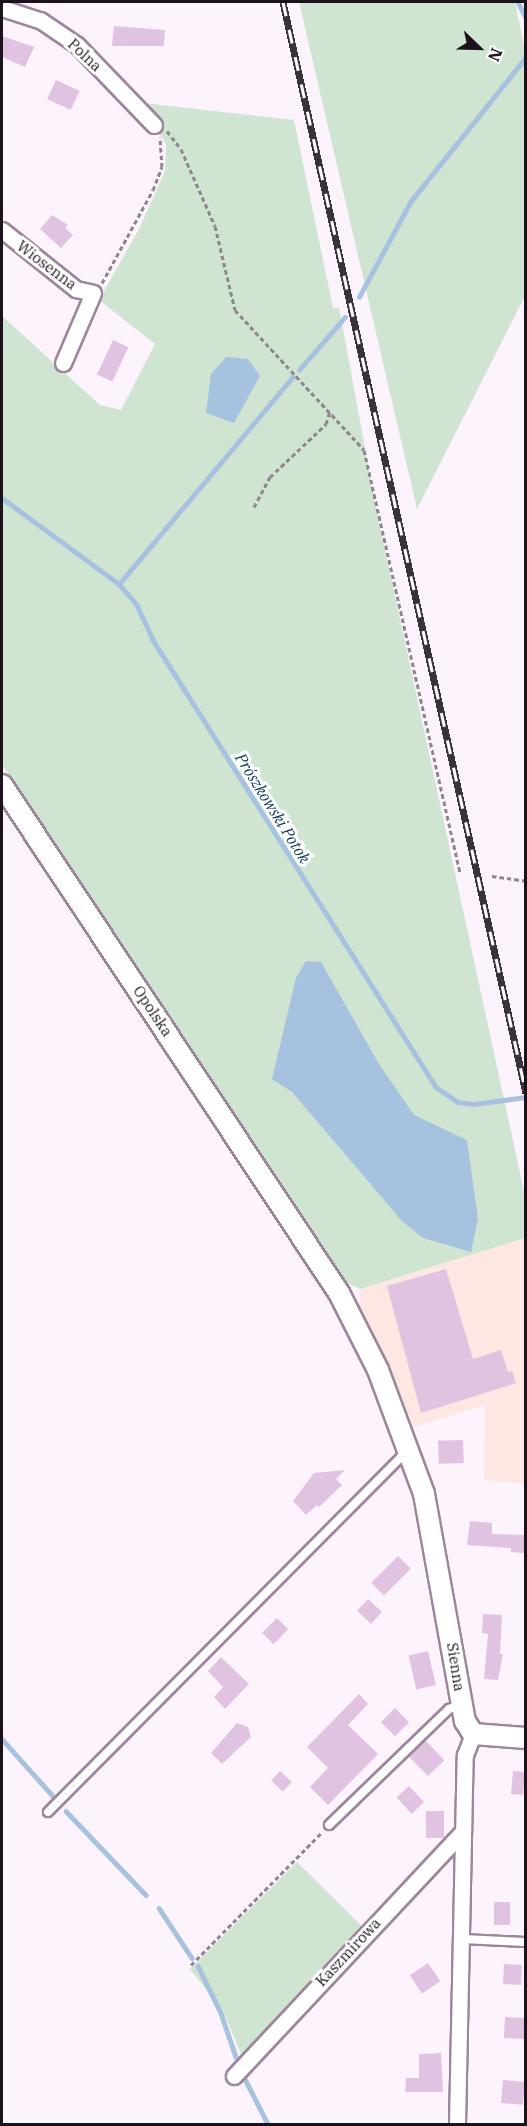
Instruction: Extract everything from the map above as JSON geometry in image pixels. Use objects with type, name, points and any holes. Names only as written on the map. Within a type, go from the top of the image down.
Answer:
[{"type":"street","name":"Polna","points":[[2,8],[40,20],[77,45],[154,125]]},
{"type":"street","name":"Wiosenna","points":[[2,230],[76,289],[93,293],[63,363]]},
{"type":"street","name":"Opolska","points":[[2,785],[304,1236]]},
{"type":"street","name":"Sienna","points":[[304,1236],[358,1329],[408,1450],[431,1525],[462,1704],[473,1734]]},
{"type":"street","points":[[457,2124],[465,1755],[473,1734],[525,1738]]},
{"type":"street","name":"Kaszmirowa","points":[[234,2076],[463,1831]]},
{"type":"lane","points":[[48,1812],[408,1450]]},
{"type":"lane","points":[[329,1825],[449,1709],[462,1704]]},
{"type":"lane","points":[[461,1939],[525,1942]]},
{"type":"path","points":[[93,293],[131,237],[162,167],[163,147],[154,125]]},
{"type":"path","points":[[154,125],[167,131],[181,149],[199,188],[215,226],[235,310],[364,450],[460,872]]},
{"type":"path","points":[[254,507],[270,477],[326,424],[330,411]]},
{"type":"path","points":[[492,876],[525,881]]},
{"type":"path","points":[[191,1965],[329,1825]]},
{"type":"shaded area","points":[[525,1238],[525,1484],[484,1480],[485,1405],[401,1431],[358,1329],[360,1289]]},
{"type":"green space","points":[[299,2],[515,2],[526,55],[525,296],[417,509]]},
{"type":"green space","points":[[143,103],[294,120],[333,308],[339,307],[377,513],[525,1196],[525,1238],[360,1289],[341,1280],[311,1231],[78,899],[55,843],[2,765],[2,316],[100,405],[121,410],[155,344],[99,300],[139,229],[165,171],[166,145]]},
{"type":"green space","points":[[297,1862],[363,1927],[244,2061],[223,2011],[190,1969]]},
{"type":"water","points":[[226,357],[248,359],[260,376],[234,423],[206,413],[211,374]]},
{"type":"water","points":[[306,961],[321,962],[379,1064],[414,1115],[467,1140],[478,1219],[471,1252],[423,1238],[402,1221],[292,1092],[272,1079],[296,978]]},
{"type":"building","points":[[114,26],[165,30],[164,46],[112,46]]},
{"type":"building","points":[[2,36],[34,47],[25,67],[2,57]]},
{"type":"building","points":[[56,80],[80,91],[71,110],[47,99]]},
{"type":"building","points":[[52,215],[68,225],[65,228],[73,235],[61,248],[40,229]]},
{"type":"building","points":[[113,340],[128,347],[112,382],[97,374]]},
{"type":"building","points":[[446,1269],[473,1359],[501,1350],[508,1372],[512,1371],[516,1383],[421,1413],[387,1286]]},
{"type":"building","points":[[463,1440],[464,1463],[439,1464],[438,1441]]},
{"type":"building","points":[[345,1470],[336,1479],[342,1485],[319,1507],[317,1505],[306,1515],[293,1501],[314,1473]]},
{"type":"building","points":[[470,1521],[492,1523],[492,1534],[525,1535],[524,1553],[511,1552],[511,1548],[467,1545]]},
{"type":"building","points":[[398,1556],[411,1569],[384,1596],[371,1583]]},
{"type":"building","points":[[368,1599],[382,1612],[371,1624],[357,1611]]},
{"type":"building","points":[[483,1614],[502,1615],[500,1654],[503,1654],[498,1680],[484,1679],[488,1634],[482,1633]]},
{"type":"building","points":[[277,1618],[288,1629],[273,1644],[262,1633]]},
{"type":"building","points":[[428,1651],[436,1685],[416,1690],[409,1655]]},
{"type":"building","points":[[221,1657],[249,1684],[225,1709],[214,1697],[223,1687],[208,1671]]},
{"type":"building","points":[[359,1694],[368,1704],[348,1725],[378,1754],[328,1805],[310,1787],[328,1768],[307,1747]]},
{"type":"building","points":[[395,1708],[409,1722],[395,1736],[381,1722]]},
{"type":"building","points":[[237,1723],[248,1727],[251,1737],[222,1764],[211,1753]]},
{"type":"building","points":[[425,1740],[444,1760],[428,1776],[408,1756]]},
{"type":"building","points":[[280,1771],[292,1782],[283,1791],[271,1781]]},
{"type":"building","points":[[513,1771],[525,1772],[523,1795],[511,1794]]},
{"type":"building","points":[[409,1786],[424,1802],[412,1814],[397,1798]]},
{"type":"building","points":[[426,1811],[444,1811],[444,1838],[426,1838]]},
{"type":"building","points":[[494,1902],[510,1902],[510,1925],[494,1925]]},
{"type":"building","points":[[428,1963],[440,1981],[422,1994],[410,1975]]},
{"type":"building","points":[[504,1964],[522,1965],[521,1985],[503,1984]]},
{"type":"building","points":[[505,2017],[525,2018],[524,2039],[504,2038]]},
{"type":"building","points":[[441,2053],[443,2092],[405,2092],[406,2078],[419,2078],[419,2054]]},
{"type":"building","points":[[503,2080],[525,2082],[523,2105],[501,2103]]},
{"type":"waterway","points":[[518,2],[526,18]]},
{"type":"waterway","points":[[359,297],[411,201],[526,57]]},
{"type":"waterway","points":[[299,370],[345,317]]},
{"type":"waterway","points":[[119,584],[293,377]]},
{"type":"waterway","name":"Prószkowski Potok","points":[[2,498],[119,584],[137,605],[153,640],[436,1087],[458,1102],[474,1104],[526,1097]]},
{"type":"waterway","points":[[2,1739],[53,1796]]},
{"type":"waterway","points":[[66,1811],[146,1895]]},
{"type":"waterway","points":[[159,1908],[192,1958]]},
{"type":"waterway","points":[[198,1966],[221,2013],[236,2057]]},
{"type":"waterway","points":[[243,2075],[268,2124]]},
{"type":"railway","points":[[283,2],[526,1093]]}]
